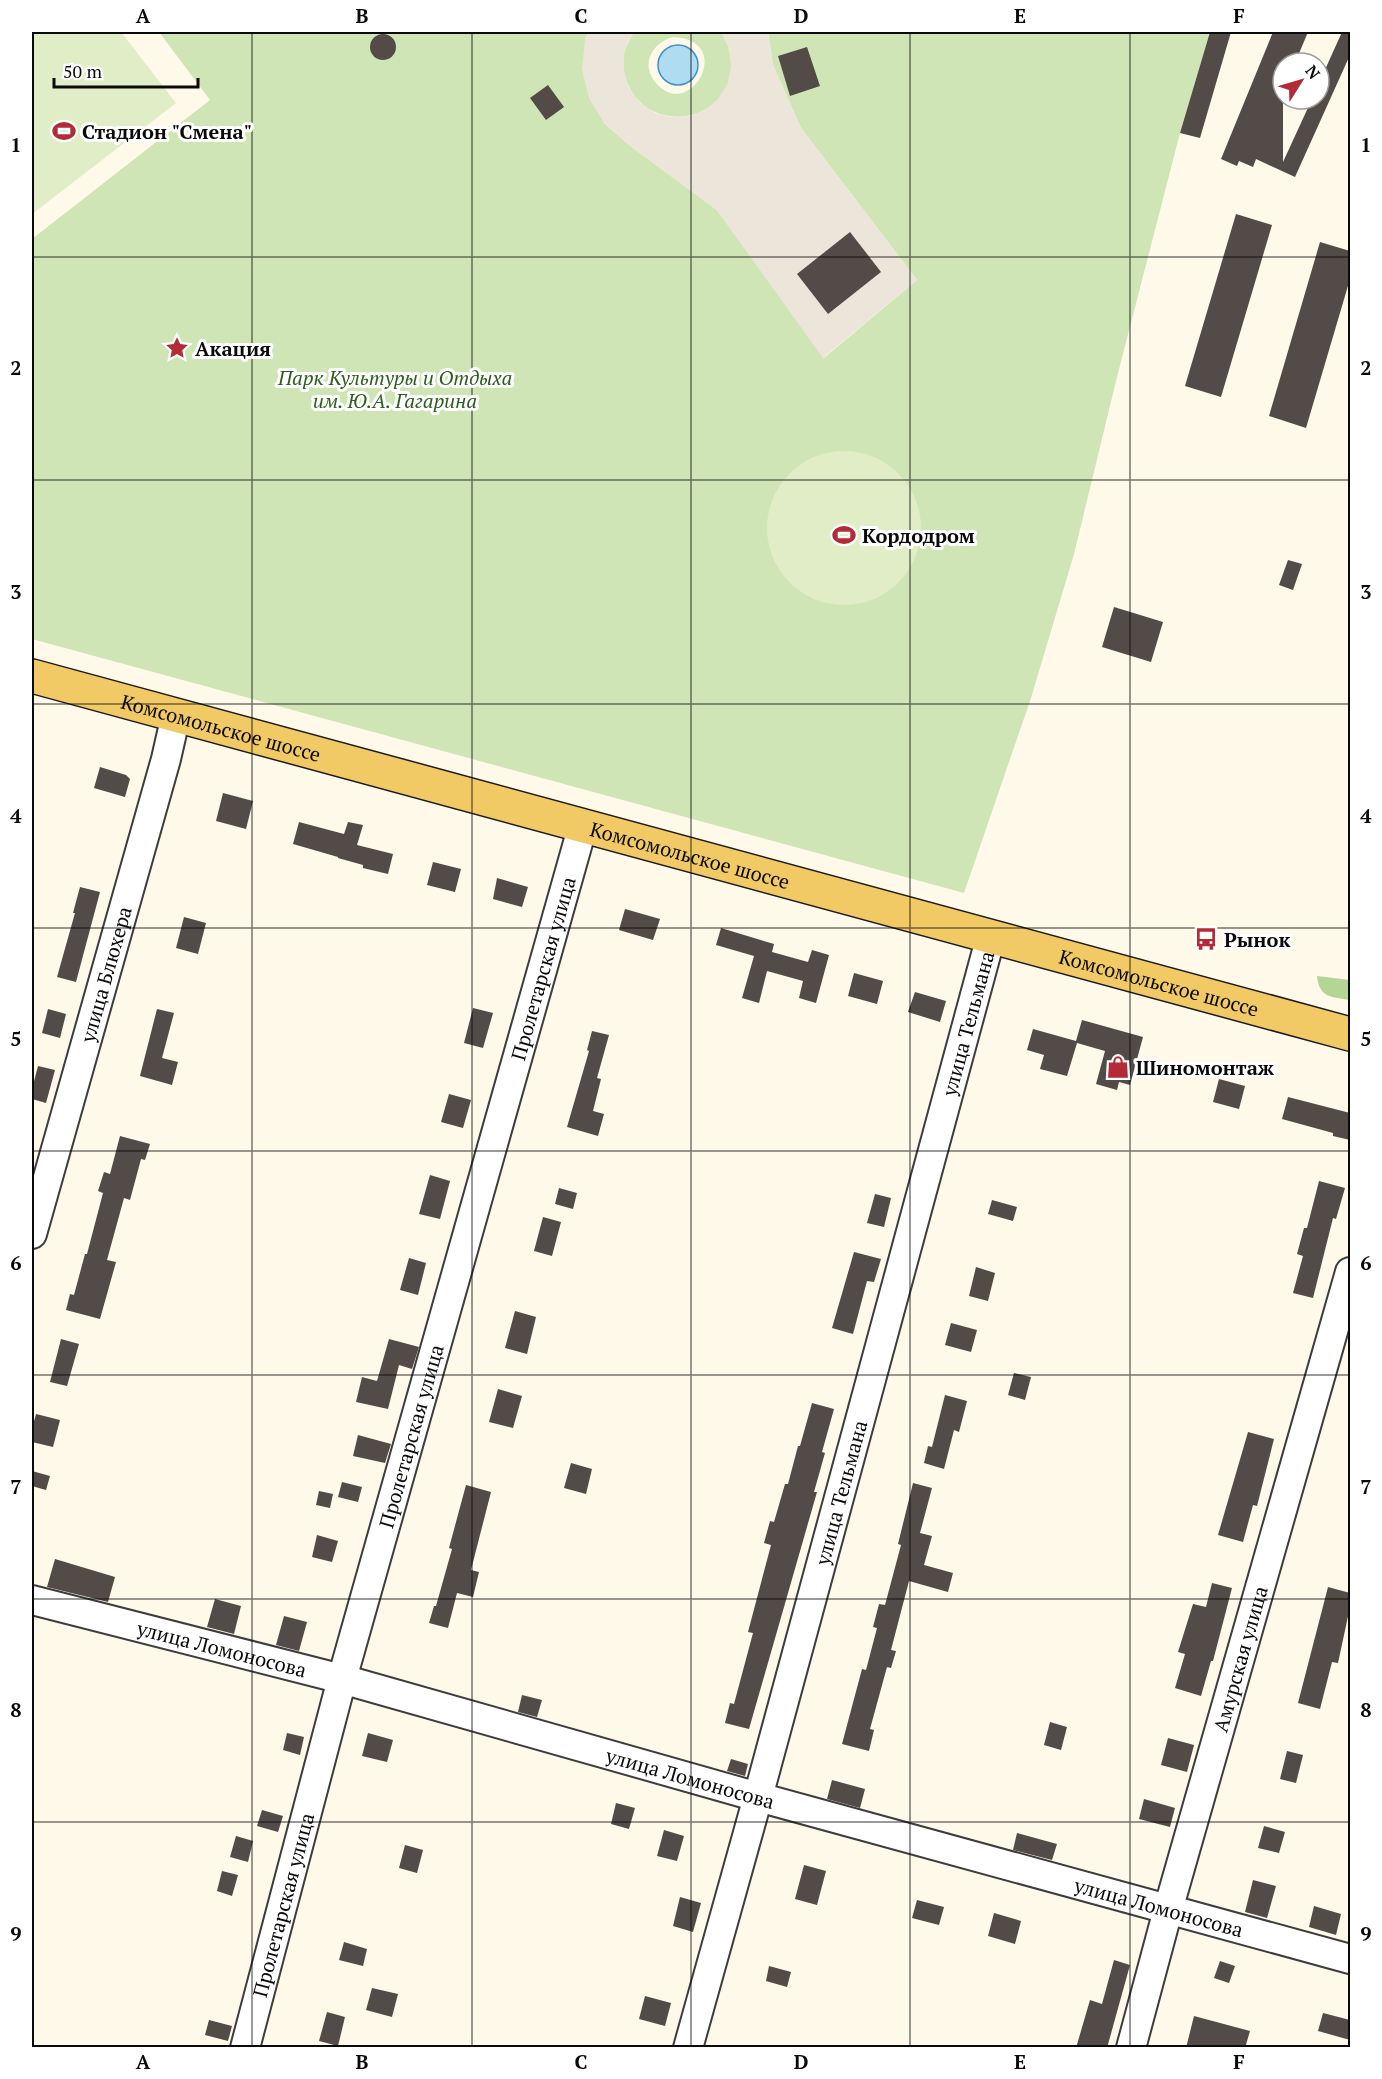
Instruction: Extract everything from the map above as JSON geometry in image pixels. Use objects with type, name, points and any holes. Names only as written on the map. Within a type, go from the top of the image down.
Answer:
[{"type":"main road","name":"Комсомольское шоссе","points":[[32,676],[1350,1034]]},
{"type":"street","name":"улица Блюхера","points":[[32,1234],[166,759],[176,715]]},
{"type":"street","name":"Пролетарская улица","points":[[245,2048],[342,1679],[583,825]]},
{"type":"street","name":"улица Тельмана","points":[[688,2048],[991,936]]},
{"type":"street","name":"Амурская улица","points":[[1131,2048],[1168,1910],[1350,1272]]},
{"type":"street","name":"улица Ломоносова","points":[[32,1600],[342,1679],[758,1797],[1350,1959]]},
{"type":"green space","name":"Стадион \"Смена\"","points":[[32,32],[121,32],[176,103],[32,214]]},
{"type":"green space","name":"Парк Культуры и Отдыха им. Ю.А. Гагарина","points":[[159,32],[588,32],[585,40],[604,123],[629,145],[717,210],[824,358],[917,280],[801,128],[773,65],[768,32],[1210,32],[1180,133],[1074,554],[1031,698],[964,893],[32,639],[32,239],[210,100]]},
{"type":"green space","points":[[634,32],[721,32],[727,42],[731,57],[729,82],[719,98],[705,110],[688,116],[669,116],[651,110],[636,98],[626,79],[624,54]],"holes":[[[673,37],[692,41],[702,51],[705,63],[701,76],[693,87],[682,93],[669,93],[651,76],[649,69],[651,55],[659,44]]]},
{"type":"green space","name":"Кордодром","points":[[844,451],[873,457],[887,464],[898,474],[908,485],[915,499],[921,528],[915,557],[908,571],[898,582],[887,592],[873,599],[844,605],[815,599],[801,592],[790,582],[780,571],[773,557],[767,528],[773,499],[780,485],[790,474],[801,464],[815,457]]},
{"type":"green space","points":[[1317,976],[1350,980],[1350,1000],[1328,995],[1320,989]]},
{"type":"shaded area","points":[[588,32],[634,32],[624,53],[624,71],[629,88],[640,103],[655,113],[671,117],[689,116],[705,110],[718,99],[727,85],[731,68],[730,51],[721,32],[768,32],[773,65],[801,128],[917,280],[823,358],[717,210],[629,145],[604,123],[589,98],[582,69]]},
{"type":"water","points":[[678,45],[692,51],[698,65],[692,79],[678,85],[664,79],[658,65],[664,51]]},
{"type":"building","points":[[1210,32],[1231,32],[1200,138],[1180,133]]},
{"type":"building","points":[[1273,32],[1308,32],[1300,51],[1271,51],[1271,111],[1283,111],[1283,162],[1306,111],[1325,111],[1295,177],[1256,159],[1253,167],[1239,161],[1237,166],[1221,159]]},
{"type":"building","points":[[1342,32],[1350,32],[1350,55],[1331,97],[1331,56]]},
{"type":"building","points":[[383,34],[392,38],[396,47],[392,56],[383,60],[374,56],[370,47],[374,38]]},
{"type":"building","points":[[807,47],[820,86],[790,96],[778,56]]},
{"type":"building","points":[[548,85],[564,107],[546,120],[530,98]]},
{"type":"building","points":[[1236,214],[1272,225],[1221,397],[1185,386]]},
{"type":"building","points":[[850,232],[881,272],[828,314],[797,274]]},
{"type":"building","points":[[1320,242],[1350,251],[1350,279],[1306,428],[1269,416]]},
{"type":"building","points":[[1288,560],[1302,564],[1293,590],[1279,585]]},
{"type":"building","points":[[1114,607],[1163,622],[1151,662],[1102,647]]},
{"type":"building","points":[[100,767],[126,775],[130,779],[125,797],[94,788]]},
{"type":"building","points":[[223,793],[253,801],[246,829],[216,821]]},
{"type":"building","points":[[299,822],[344,834],[348,822],[363,825],[357,845],[393,854],[388,874],[363,868],[363,865],[293,844]]},
{"type":"building","points":[[433,862],[461,869],[455,892],[427,885]]},
{"type":"building","points":[[497,878],[528,887],[522,907],[493,899]]},
{"type":"building","points":[[80,887],[100,892],[76,982],[57,977]]},
{"type":"building","points":[[625,909],[660,919],[653,940],[619,930]]},
{"type":"building","points":[[184,917],[206,923],[198,954],[176,948]]},
{"type":"building","points":[[721,928],[774,944],[772,952],[808,962],[812,950],[829,955],[816,1003],[799,998],[803,981],[767,971],[759,1003],[742,998],[754,956],[716,945]]},
{"type":"building","points":[[854,973],[883,981],[877,1004],[848,996]]},
{"type":"building","points":[[915,992],[946,1001],[940,1022],[908,1012]]},
{"type":"building","points":[[473,1008],[493,1013],[483,1048],[464,1043]]},
{"type":"building","points":[[48,1009],[66,1014],[60,1038],[42,1033]]},
{"type":"building","points":[[157,1009],[174,1013],[162,1058],[178,1062],[172,1085],[140,1076]]},
{"type":"building","points":[[1082,1020],[1143,1037],[1130,1085],[1119,1082],[1117,1090],[1096,1084],[1105,1051],[1077,1043],[1067,1076],[1040,1069],[1044,1055],[1027,1050],[1033,1029],[1076,1041]]},
{"type":"building","points":[[592,1031],[609,1035],[597,1078],[601,1079],[593,1111],[604,1114],[598,1136],[567,1127],[589,1051],[587,1050]]},
{"type":"building","points":[[38,1066],[55,1070],[46,1103],[32,1099]]},
{"type":"building","points":[[1219,1079],[1245,1086],[1239,1109],[1213,1102]]},
{"type":"building","points":[[449,1094],[471,1100],[463,1128],[441,1122]]},
{"type":"building","points":[[1288,1097],[1350,1113],[1350,1140],[1282,1119]]},
{"type":"building","points":[[120,1136],[150,1144],[145,1160],[141,1159],[130,1200],[124,1198],[107,1260],[116,1262],[100,1319],[66,1310],[70,1294],[74,1295],[85,1254],[87,1254],[103,1193],[98,1191],[104,1172],[110,1174]]},
{"type":"building","points":[[430,1175],[450,1181],[440,1219],[419,1214]]},
{"type":"building","points":[[1319,1181],[1345,1188],[1336,1219],[1333,1218],[1313,1298],[1293,1293],[1303,1256],[1297,1254],[1304,1228],[1307,1228]]},
{"type":"building","points":[[559,1188],[577,1193],[573,1209],[555,1204]]},
{"type":"building","points":[[875,1194],[891,1198],[884,1227],[867,1223]]},
{"type":"building","points":[[992,1200],[1017,1207],[1013,1221],[988,1214]]},
{"type":"building","points":[[543,1217],[561,1222],[552,1256],[534,1251]]},
{"type":"building","points":[[854,1252],[881,1259],[874,1282],[867,1281],[853,1334],[832,1328]]},
{"type":"building","points":[[409,1258],[426,1263],[418,1295],[400,1290]]},
{"type":"building","points":[[976,1267],[995,1273],[988,1301],[969,1296]]},
{"type":"building","points":[[515,1311],[536,1317],[527,1354],[505,1348]]},
{"type":"building","points":[[951,1323],[977,1330],[971,1352],[945,1345]]},
{"type":"building","points":[[61,1339],[79,1344],[67,1386],[50,1382]]},
{"type":"building","points":[[389,1339],[419,1347],[412,1369],[399,1365],[388,1409],[356,1402],[362,1377],[377,1381]]},
{"type":"building","points":[[1014,1373],[1031,1377],[1025,1400],[1008,1395]]},
{"type":"building","points":[[498,1389],[522,1396],[513,1428],[489,1422]]},
{"type":"building","points":[[945,1395],[967,1401],[959,1432],[954,1430],[944,1469],[924,1463],[928,1446],[932,1447]]},
{"type":"building","points":[[812,1403],[834,1409],[822,1452],[825,1453],[814,1492],[817,1492],[749,1729],[725,1723],[730,1703],[734,1704],[753,1633],[748,1632],[771,1545],[764,1543],[770,1521],[774,1522],[785,1484],[788,1484]]},
{"type":"building","points":[[36,1414],[60,1420],[53,1447],[32,1442],[32,1429]]},
{"type":"building","points":[[1248,1432],[1274,1439],[1257,1506],[1253,1505],[1243,1542],[1218,1535]]},
{"type":"building","points":[[358,1435],[391,1444],[385,1463],[353,1456]]},
{"type":"building","points":[[571,1463],[592,1469],[586,1494],[564,1488]]},
{"type":"building","points":[[32,1471],[50,1476],[46,1490],[32,1486]]},
{"type":"building","points":[[342,1482],[362,1487],[358,1502],[338,1497]]},
{"type":"building","points":[[913,1483],[932,1488],[920,1533],[932,1536],[924,1565],[953,1573],[948,1592],[909,1581],[891,1650],[896,1651],[891,1668],[887,1667],[870,1729],[874,1730],[869,1751],[842,1744],[862,1669],[866,1670],[877,1628],[873,1627],[879,1604],[885,1605],[901,1545],[898,1544]]},
{"type":"building","points":[[466,1485],[491,1492],[471,1570],[479,1572],[473,1597],[457,1593],[448,1628],[429,1623],[452,1549],[449,1548]]},
{"type":"building","points":[[319,1491],[333,1494],[330,1508],[316,1505]]},
{"type":"building","points":[[317,1535],[338,1541],[332,1562],[312,1557]]},
{"type":"building","points":[[55,1559],[115,1577],[108,1602],[47,1587]]},
{"type":"building","points":[[1212,1583],[1232,1588],[1213,1661],[1211,1661],[1201,1696],[1175,1688],[1185,1654],[1178,1652],[1193,1604],[1206,1607]]},
{"type":"building","points":[[1328,1587],[1350,1593],[1350,1607],[1338,1663],[1332,1662],[1320,1709],[1298,1703]]},
{"type":"building","points":[[215,1599],[241,1606],[234,1634],[207,1627]]},
{"type":"building","points":[[284,1616],[307,1622],[299,1651],[276,1645]]},
{"type":"building","points":[[522,1695],[542,1700],[537,1717],[518,1712]]},
{"type":"building","points":[[1050,1722],[1067,1727],[1061,1750],[1044,1745]]},
{"type":"building","points":[[287,1733],[304,1737],[300,1755],[283,1750]]},
{"type":"building","points":[[368,1733],[393,1740],[387,1762],[362,1756]]},
{"type":"building","points":[[1168,1738],[1194,1745],[1187,1772],[1161,1765]]},
{"type":"building","points":[[1287,1751],[1303,1755],[1296,1783],[1280,1779]]},
{"type":"building","points":[[731,1759],[748,1764],[745,1776],[727,1771]]},
{"type":"building","points":[[832,1780],[865,1789],[860,1808],[827,1799]]},
{"type":"building","points":[[1144,1799],[1175,1808],[1170,1827],[1139,1819]]},
{"type":"building","points":[[616,1803],[635,1808],[629,1829],[611,1824]]},
{"type":"building","points":[[262,1810],[283,1816],[278,1832],[257,1826]]},
{"type":"building","points":[[1264,1826],[1285,1832],[1279,1853],[1258,1848]]},
{"type":"building","points":[[664,1830],[684,1836],[677,1861],[657,1856]]},
{"type":"building","points":[[1017,1833],[1057,1844],[1052,1860],[1013,1850]]},
{"type":"building","points":[[236,1836],[253,1841],[248,1862],[230,1857]]},
{"type":"building","points":[[405,1845],[423,1850],[417,1873],[399,1868]]},
{"type":"building","points":[[804,1865],[826,1871],[817,1905],[795,1899]]},
{"type":"building","points":[[222,1871],[238,1875],[232,1896],[217,1891]]},
{"type":"building","points":[[1253,1880],[1276,1886],[1267,1918],[1245,1912]]},
{"type":"building","points":[[680,1897],[701,1903],[693,1932],[673,1926]]},
{"type":"building","points":[[917,1900],[944,1907],[939,1925],[912,1918]]},
{"type":"building","points":[[1314,1906],[1341,1914],[1336,1935],[1309,1927]]},
{"type":"building","points":[[994,1913],[1021,1921],[1015,1944],[988,1936]]},
{"type":"building","points":[[344,1942],[367,1949],[363,1966],[339,1960]]},
{"type":"building","points":[[1114,1960],[1130,1965],[1107,2048],[1076,2048],[1090,2000],[1102,2004]]},
{"type":"building","points":[[1220,1961],[1235,1966],[1229,1983],[1214,1978]]},
{"type":"building","points":[[769,1966],[791,1972],[787,1987],[766,1981]]},
{"type":"building","points":[[372,1988],[398,1994],[392,2017],[366,2010]]},
{"type":"building","points":[[645,1996],[671,2003],[665,2026],[639,2019]]},
{"type":"building","points":[[327,2012],[345,2017],[338,2046],[319,2041]]},
{"type":"building","points":[[1323,2013],[1350,2020],[1350,2040],[1318,2031]]},
{"type":"building","points":[[1194,2016],[1250,2031],[1245,2048],[1186,2048]]},
{"type":"building","points":[[209,2020],[232,2026],[228,2041],[205,2035]]},
{"type":"place","name":"Стадион \"Смена\"","points":[[64,131]]},
{"type":"place","name":"Акация","points":[[177,348]]},
{"type":"place","name":"Кордодром","points":[[844,535]]},
{"type":"place","name":"Рынок","points":[[1206,939]]},
{"type":"place","name":"Шиномонтаж","points":[[1118,1067]]}]
